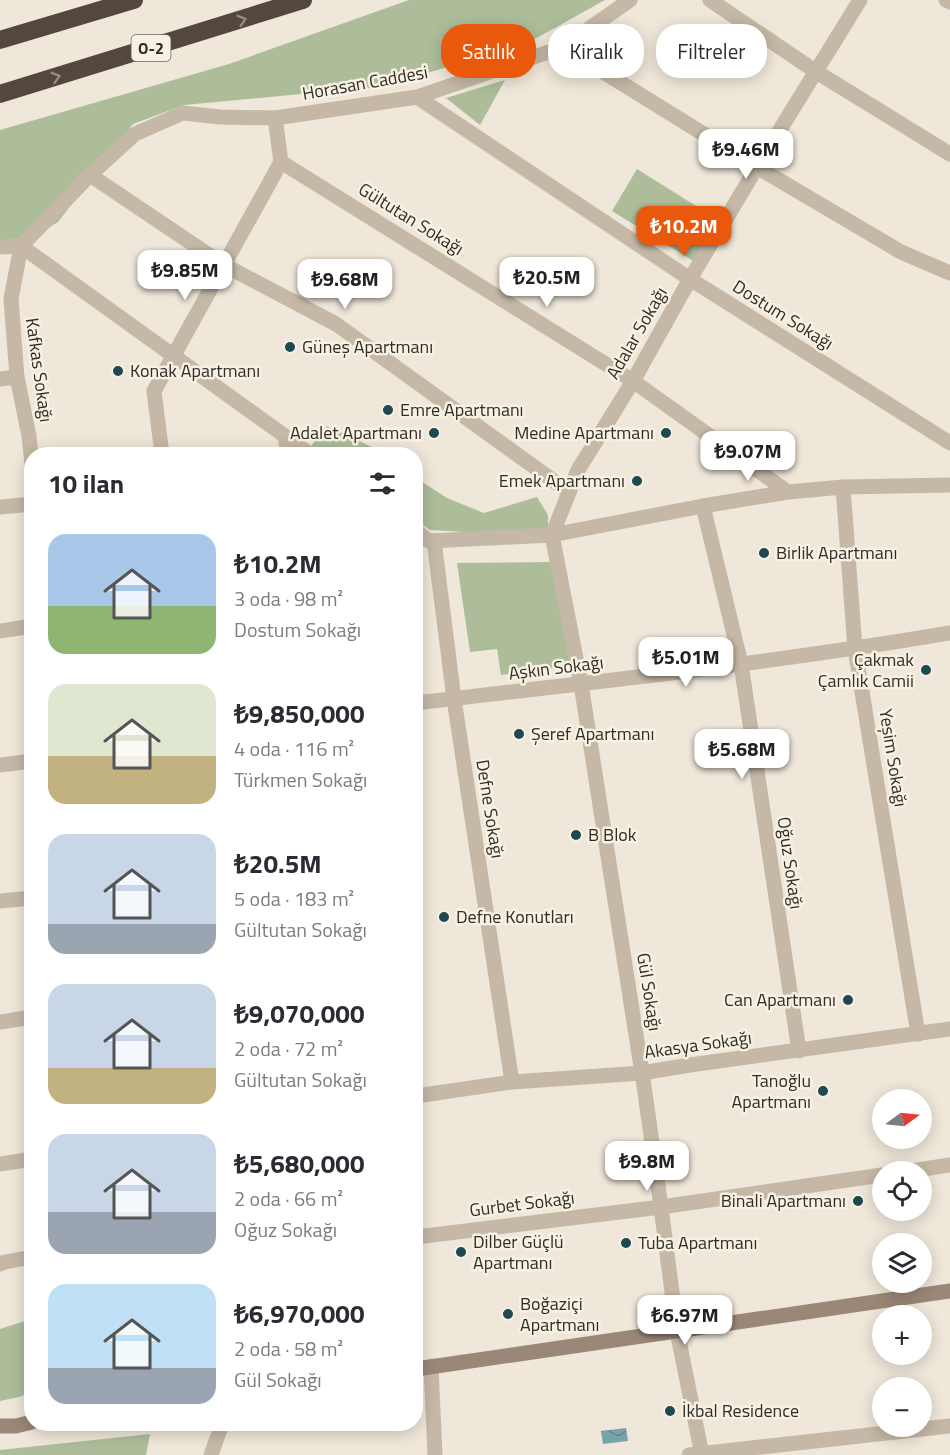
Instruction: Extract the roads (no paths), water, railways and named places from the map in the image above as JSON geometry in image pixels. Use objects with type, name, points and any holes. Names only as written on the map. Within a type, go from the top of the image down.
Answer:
[{"type":"highway","points":[[0,40],[134,0]]},
{"type":"highway","name":"O-2","points":[[0,94],[303,0]]},
{"type":"main road","points":[[423,1368],[950,1291]]},
{"type":"main road","points":[[0,1426],[24,1424]]},
{"type":"street","name":"Horasan Caddesi","points":[[596,24],[630,0]]},
{"type":"street","points":[[710,0],[815,71],[950,154]]},
{"type":"street","name":"Adalar Sokağı","points":[[552,536],[578,470],[633,381],[690,279],[757,167],[860,0]]},
{"type":"street","name":"Horasan Caddesi","points":[[21,246],[90,175],[135,134],[183,113],[220,117],[275,118],[417,97],[548,52]]},
{"type":"street","points":[[613,78],[901,252],[950,273]]},
{"type":"street","name":"Dostum Sokağı","points":[[417,97],[690,279],[950,442]]},
{"type":"street","points":[[161,447],[154,391],[281,162],[275,118]]},
{"type":"street","name":"Gültutan Sokağı","points":[[281,162],[633,381],[788,492]]},
{"type":"street","points":[[90,175],[224,265],[336,324],[569,492]]},
{"type":"street","points":[[0,247],[21,246],[300,447]]},
{"type":"street","name":"Kafkas Sokağı","points":[[21,246],[10,298],[17,376],[30,447]]},
{"type":"street","points":[[0,379],[17,376]]},
{"type":"street","points":[[285,437],[287,447]]},
{"type":"street","points":[[423,536],[429,541],[434,541],[552,536],[703,506],[788,492],[843,487],[950,485]]},
{"type":"street","name":"Yeşim Sokağı","points":[[843,487],[855,649],[918,1034]]},
{"type":"street","points":[[0,507],[24,505]]},
{"type":"street","name":"Oğuz Sokağı","points":[[703,506],[741,664],[799,1051]]},
{"type":"street","name":"Gül Sokağı","points":[[552,536],[581,684],[642,1074],[677,1331],[697,1454]]},
{"type":"street","name":"Defne Sokağı","points":[[434,541],[454,699],[512,1082]]},
{"type":"street","points":[[0,631],[24,627]]},
{"type":"street","name":"Aşkın Sokağı","points":[[423,702],[741,664],[855,649],[950,633]]},
{"type":"street","points":[[0,765],[24,762]]},
{"type":"street","points":[[0,901],[24,899]]},
{"type":"street","points":[[0,1022],[24,1018]]},
{"type":"street","name":"Akasya Sokağı","points":[[423,1095],[512,1082],[642,1074],[690,1065],[950,1029]]},
{"type":"street","points":[[0,1164],[24,1160]]},
{"type":"street","points":[[932,1168],[950,1165]]},
{"type":"street","name":"Gurbet Sokağı","points":[[423,1236],[661,1207],[872,1176]]},
{"type":"street","points":[[0,1264],[24,1258]]},
{"type":"street","points":[[423,1368],[435,1455]]},
{"type":"street","points":[[697,1454],[950,1426]]},
{"type":"street","points":[[211,1455],[220,1431]]},
{"type":"water","points":[[626,1428],[628,1441],[603,1444],[601,1431]]},
{"type":"place","name":"Güneş Apartmanı","points":[[290,347]]},
{"type":"place","name":"Konak Apartmanı","points":[[118,371]]},
{"type":"place","name":"Emre Apartmanı","points":[[388,410]]},
{"type":"place","name":"Adalet Apartmanı","points":[[434,433]]},
{"type":"place","name":"Medine Apartmanı","points":[[666,433]]},
{"type":"place","name":"Emek Apartmanı","points":[[637,481]]},
{"type":"place","name":"Birlik Apartmanı","points":[[764,553]]},
{"type":"place","name":"Çakmak Çamlık Camii","points":[[926,670]]},
{"type":"place","name":"Şeref Apartmanı","points":[[519,734]]},
{"type":"place","name":"B Blok","points":[[576,835]]},
{"type":"place","name":"Defne Konutları","points":[[444,917]]},
{"type":"place","name":"Can Apartmanı","points":[[848,1000]]},
{"type":"place","name":"Tanoğlu Apartmanı","points":[[823,1091]]},
{"type":"place","name":"Binali Apartmanı","points":[[858,1201]]},
{"type":"place","name":"Tuba Apartmanı","points":[[626,1243]]},
{"type":"place","name":"Dilber Güçlü Apartmanı","points":[[461,1252]]},
{"type":"place","name":"Boğaziçi Apartmanı","points":[[508,1314]]},
{"type":"place","name":"İkbal Residence","points":[[670,1411]]}]
